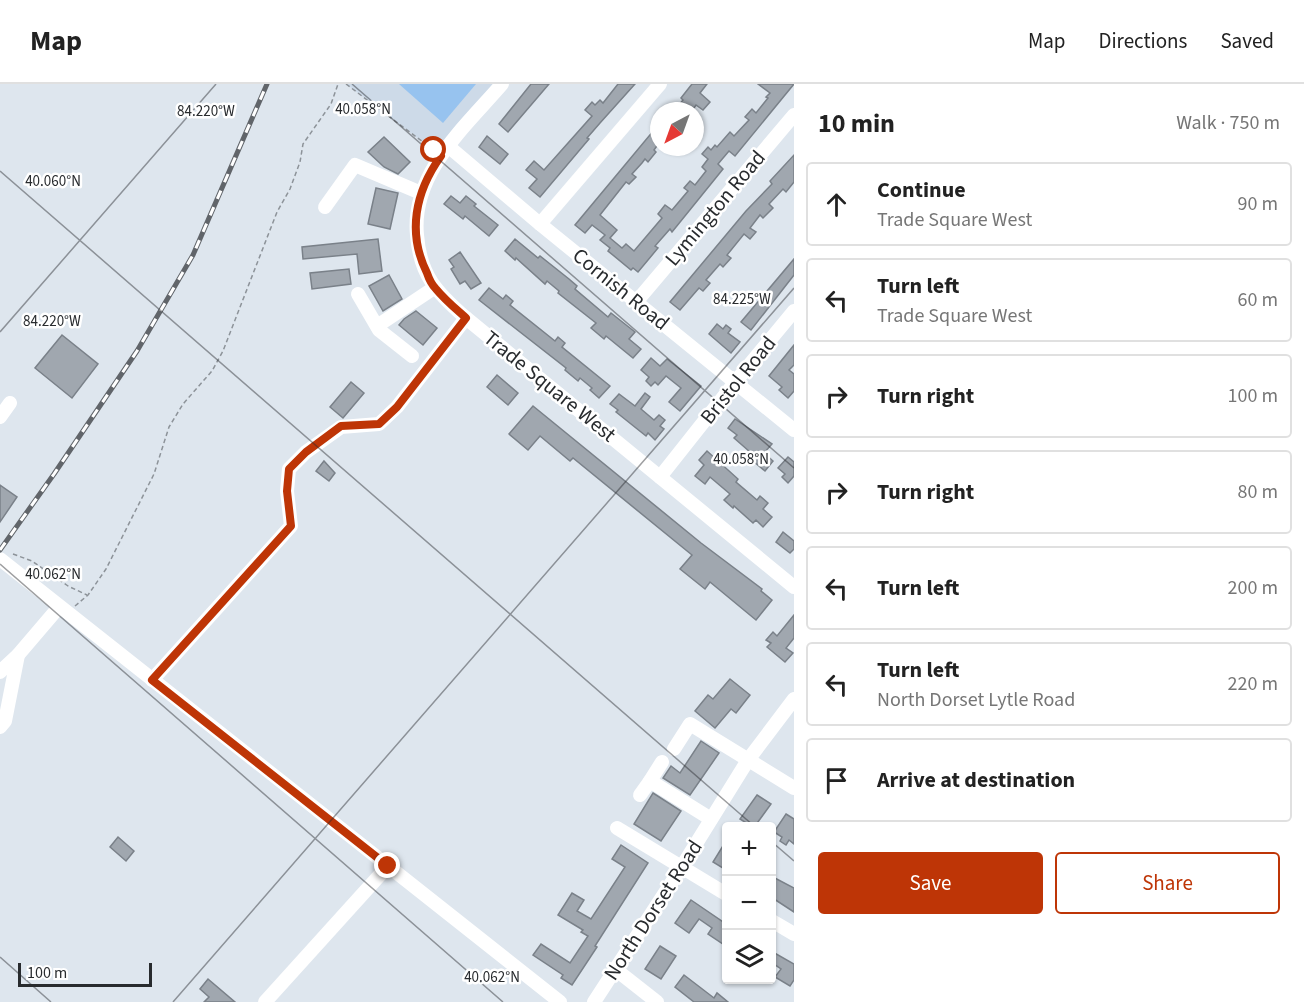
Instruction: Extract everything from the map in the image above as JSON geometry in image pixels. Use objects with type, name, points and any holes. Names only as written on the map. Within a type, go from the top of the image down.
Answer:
[{"type":"street","name":"Trade Square West","points":[[501,84],[433,167],[421,193],[415,219],[419,257],[434,288],[466,318],[794,587]]},
{"type":"street","points":[[540,224],[660,84]]},
{"type":"street","name":"Lymington Road","points":[[637,301],[794,115]]},
{"type":"street","name":"Cornish Road","points":[[445,151],[637,301],[794,430]]},
{"type":"street","points":[[325,207],[355,165],[421,193]]},
{"type":"street","points":[[377,326],[434,288]]},
{"type":"street","points":[[358,294],[379,330],[412,356]]},
{"type":"street","name":"Bristol Road","points":[[660,477],[735,381],[794,311]]},
{"type":"street","points":[[152,680],[291,526],[287,491],[289,469],[306,452],[341,426],[379,424],[397,407],[466,318]]},
{"type":"street","points":[[0,417],[10,403]]},
{"type":"street","points":[[4,555],[63,610],[560,1002]]},
{"type":"street","points":[[0,672],[63,610]]},
{"type":"street","points":[[0,727],[4,721],[18,654]]},
{"type":"street","name":"North Dorset Road","points":[[594,1002],[748,760],[794,699]]},
{"type":"street","points":[[674,749],[690,724],[794,788]]},
{"type":"street","points":[[640,795],[662,762]]},
{"type":"street","points":[[650,781],[711,819]]},
{"type":"street","points":[[617,828],[722,892]]},
{"type":"street","points":[[265,1002],[388,866]]},
{"type":"street","points":[[776,924],[794,934]]},
{"type":"street","points":[[615,969],[657,1002]]},
{"type":"path","points":[[63,610],[88,595],[106,570],[154,474],[169,427],[183,404],[212,371],[223,351],[277,212],[290,189],[300,162],[303,144],[331,105],[338,84]]},
{"type":"path","points":[[346,84],[445,151]]},
{"type":"path","points":[[4,555],[32,561],[68,586],[88,595]]},
{"type":"shaded area","points":[[346,84],[502,84],[441,156]]},
{"type":"shaded area","points":[[399,84],[476,84],[443,123]]},
{"type":"building","points":[[531,84],[549,84],[508,132],[499,124]]},
{"type":"building","points":[[618,84],[635,84],[587,138],[589,139],[540,197],[529,188],[537,179],[526,170],[534,161],[544,170],[592,116],[585,110],[592,102],[595,105],[600,100],[603,103]]},
{"type":"building","points":[[692,84],[707,84],[700,93],[710,102],[704,109],[704,102],[681,102],[683,100],[681,98]]},
{"type":"building","points":[[758,84],[794,84],[735,156],[729,151],[718,164],[723,169],[672,232],[670,229],[655,246],[658,248],[638,272],[633,268],[631,270],[608,251],[610,248],[600,240],[605,235],[592,225],[585,233],[575,225],[650,135],[650,156],[653,156],[648,162],[645,159],[632,174],[636,177],[629,184],[626,182],[600,215],[617,230],[610,238],[622,248],[626,244],[634,251],[662,218],[658,214],[665,205],[672,210],[688,191],[684,188],[690,181],[695,185],[706,171],[702,167],[708,159],[704,156],[704,152],[708,147],[711,150],[715,145],[717,147],[730,132],[734,136],[749,120],[745,117],[752,109],[756,113],[770,93]]},
{"type":"building","points":[[487,136],[508,154],[500,164],[479,147]]},
{"type":"building","points":[[384,137],[410,162],[398,174],[384,167],[368,152]]},
{"type":"building","points":[[794,155],[794,182],[786,192],[783,189],[769,204],[773,208],[763,218],[760,215],[750,228],[756,232],[750,239],[744,234],[727,255],[731,258],[723,267],[720,264],[706,280],[710,283],[703,291],[699,288],[680,310],[670,302],[746,211],[772,184],[770,181]]},
{"type":"building","points":[[376,188],[398,193],[390,229],[368,224]]},
{"type":"building","points":[[451,196],[460,203],[466,196],[476,204],[474,206],[498,225],[489,236],[465,216],[463,219],[444,204]]},
{"type":"building","points":[[378,239],[382,271],[359,274],[357,254],[303,259],[302,247]]},
{"type":"building","points":[[515,239],[569,279],[577,286],[575,289],[608,317],[611,313],[635,332],[629,339],[641,349],[633,358],[606,336],[604,339],[591,328],[596,323],[558,293],[559,291],[547,281],[545,284],[505,251]]},
{"type":"building","points":[[460,252],[481,283],[471,289],[465,281],[460,284],[451,269],[454,267],[449,260]]},
{"type":"building","points":[[794,259],[794,275],[751,330],[741,322]]},
{"type":"building","points":[[349,269],[351,284],[312,289],[310,273]]},
{"type":"building","points":[[389,275],[402,299],[383,311],[369,286]]},
{"type":"building","points":[[489,288],[503,299],[506,295],[513,301],[510,305],[555,341],[558,337],[565,343],[562,347],[610,386],[599,398],[590,390],[592,388],[580,378],[578,381],[565,370],[566,368],[479,300]]},
{"type":"building","points":[[416,311],[437,328],[423,345],[399,325]]},
{"type":"building","points":[[717,324],[723,329],[726,325],[731,329],[728,333],[740,342],[731,353],[709,334]]},
{"type":"building","points":[[62,335],[98,364],[72,398],[35,368]]},
{"type":"building","points":[[794,345],[794,365],[789,370],[794,374],[794,391],[788,398],[779,390],[782,387],[769,376]]},
{"type":"building","points":[[651,358],[660,366],[667,359],[701,386],[680,411],[669,402],[681,388],[666,376],[658,385],[655,382],[651,386],[646,381],[649,377],[641,370]]},
{"type":"building","points":[[497,375],[518,393],[508,405],[487,387]]},
{"type":"building","points":[[351,382],[364,393],[343,418],[330,407]]},
{"type":"building","points":[[645,393],[650,397],[641,409],[654,420],[659,415],[665,420],[660,426],[664,429],[655,440],[648,433],[646,436],[616,412],[618,410],[610,404],[619,394],[635,406]]},
{"type":"building","points":[[533,406],[701,543],[762,589],[761,591],[772,600],[756,620],[710,582],[705,589],[680,569],[692,555],[573,458],[570,461],[540,436],[528,450],[509,434]]},
{"type":"building","points":[[735,419],[772,444],[764,453],[773,461],[765,471],[753,461],[750,464],[744,459],[750,452],[734,438],[737,435],[728,428]]},
{"type":"building","points":[[707,451],[738,479],[736,482],[757,500],[760,496],[768,503],[763,509],[772,517],[763,527],[756,520],[753,523],[724,500],[730,494],[710,477],[705,484],[695,476],[704,465],[699,460]]},
{"type":"building","points":[[788,457],[794,462],[794,476],[788,483],[782,477],[785,474],[778,468]]},
{"type":"building","points":[[324,461],[335,473],[329,481],[316,471]]},
{"type":"building","points":[[0,485],[17,497],[0,522]]},
{"type":"building","points":[[783,532],[794,541],[794,549],[790,553],[776,542]]},
{"type":"building","points":[[794,615],[794,638],[786,648],[793,653],[785,662],[767,647],[771,643],[766,640],[773,632],[777,636]]},
{"type":"building","points":[[730,679],[750,695],[736,713],[731,709],[715,728],[695,711],[708,695],[713,699]]},
{"type":"building","points":[[701,741],[719,753],[690,795],[663,778],[671,766],[680,773]]},
{"type":"building","points":[[653,793],[681,811],[661,841],[634,824]]},
{"type":"building","points":[[757,795],[771,804],[758,822],[745,822],[740,819]]},
{"type":"building","points":[[786,814],[794,819],[794,844],[789,840],[786,845],[780,841],[782,837],[776,833],[776,829]]},
{"type":"building","points":[[118,837],[134,851],[126,861],[110,847]]},
{"type":"building","points":[[621,845],[648,863],[572,985],[561,978],[563,975],[533,955],[541,944],[570,963],[588,936],[581,932],[583,930],[558,915],[572,893],[584,900],[577,911],[591,919],[625,867],[612,859]]},
{"type":"building","points":[[722,847],[722,868],[713,862]]},
{"type":"building","points":[[776,879],[794,888],[794,912],[776,900]]},
{"type":"building","points":[[691,900],[722,921],[722,943],[708,934],[712,928],[699,919],[689,933],[675,923]]},
{"type":"building","points":[[660,946],[676,956],[661,979],[645,969]]},
{"type":"building","points":[[776,954],[794,964],[794,980],[790,986],[776,978],[781,969],[776,966]]},
{"type":"building","points":[[684,975],[714,998],[717,993],[728,1002],[694,1002],[675,987]]},
{"type":"building","points":[[208,979],[235,1002],[204,1002],[209,997],[200,989]]},
{"type":"railway","points":[[0,550],[137,351],[193,255],[267,84]]},
{"type":"route","points":[[388,866],[152,680],[291,526],[287,491],[289,469],[306,452],[341,426],[379,424],[397,407],[466,318],[434,288],[419,257],[415,219],[422,191],[441,156],[434,150]]}]
